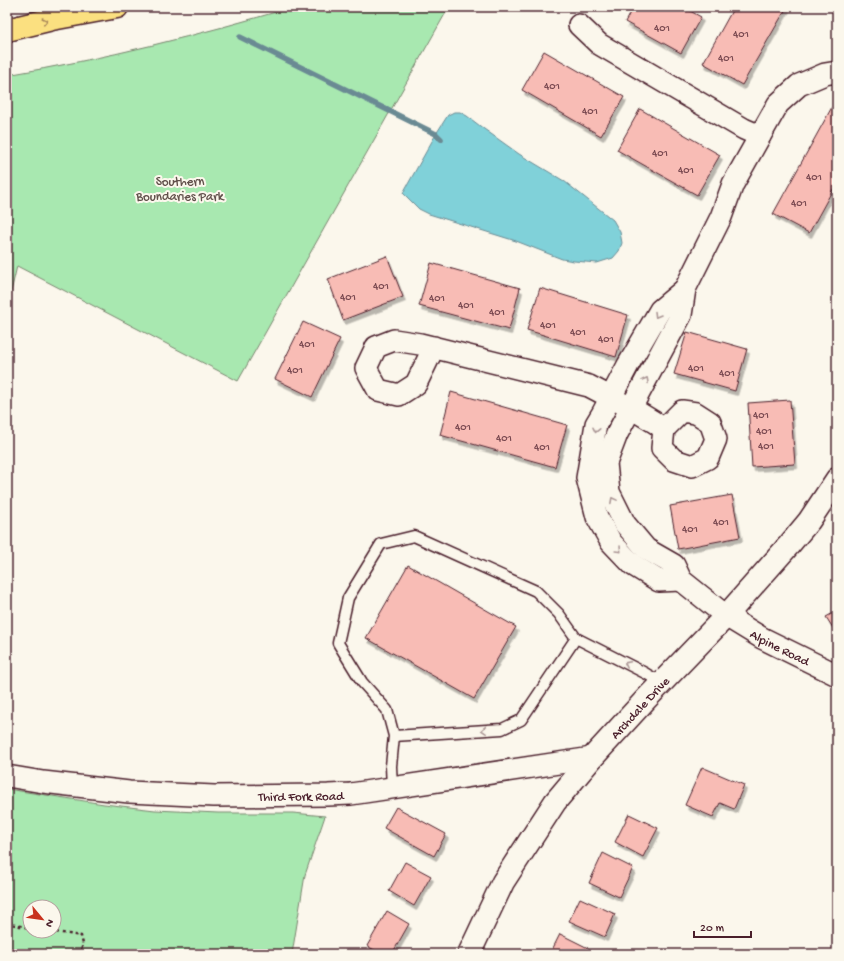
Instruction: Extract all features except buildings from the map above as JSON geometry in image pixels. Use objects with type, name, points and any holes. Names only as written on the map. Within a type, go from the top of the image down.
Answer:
[{"type":"main road","points":[[7,30],[117,7]]},
{"type":"street","points":[[579,26],[599,44],[744,129],[760,136]]},
{"type":"street","points":[[682,580],[659,581],[633,565],[611,542],[596,517],[587,478],[596,424],[660,310],[685,289],[721,217],[733,184],[778,104],[799,85],[825,74],[837,72]]},
{"type":"street","name":"Alpine Road","points":[[685,289],[681,315],[617,434],[606,463],[609,492],[625,524],[646,549],[674,565],[682,580],[726,616],[762,638],[837,675]]},
{"type":"street","points":[[434,348],[589,386],[631,408],[664,429]]},
{"type":"street","name":"Archdale Drive","points":[[469,954],[503,882],[555,802],[592,758],[726,616],[789,545],[809,521],[837,479]]},
{"type":"street","name":"Third Fork Road","points":[[7,776],[43,782],[129,792],[214,796],[328,795],[351,794],[592,758]]},
{"type":"lane","points":[[392,788],[391,766],[394,736],[387,710],[362,682],[338,643],[348,598],[381,544],[414,536],[536,591],[559,614],[576,638],[662,683]]},
{"type":"lane","points":[[394,736],[502,729],[521,720],[576,638]]},
{"type":"path","points":[[11,921],[10,924],[22,926]]},
{"type":"path","points":[[62,933],[82,936],[83,944],[80,954]]},
{"type":"green space","name":"Southern Boundaries Park","points":[[293,7],[449,7],[238,381],[17,266],[7,309],[7,75],[79,62],[151,46]]},
{"type":"green space","points":[[7,789],[104,804],[155,810],[218,813],[293,813],[325,816],[305,875],[292,954],[7,954]]},
{"type":"water","points":[[454,112],[460,112],[467,116],[519,154],[564,181],[613,220],[620,232],[622,243],[619,251],[613,258],[597,263],[562,259],[516,241],[429,214],[419,209],[403,193],[436,134],[448,115]]},
{"type":"waterway","points":[[240,37],[436,134],[441,139]]}]
